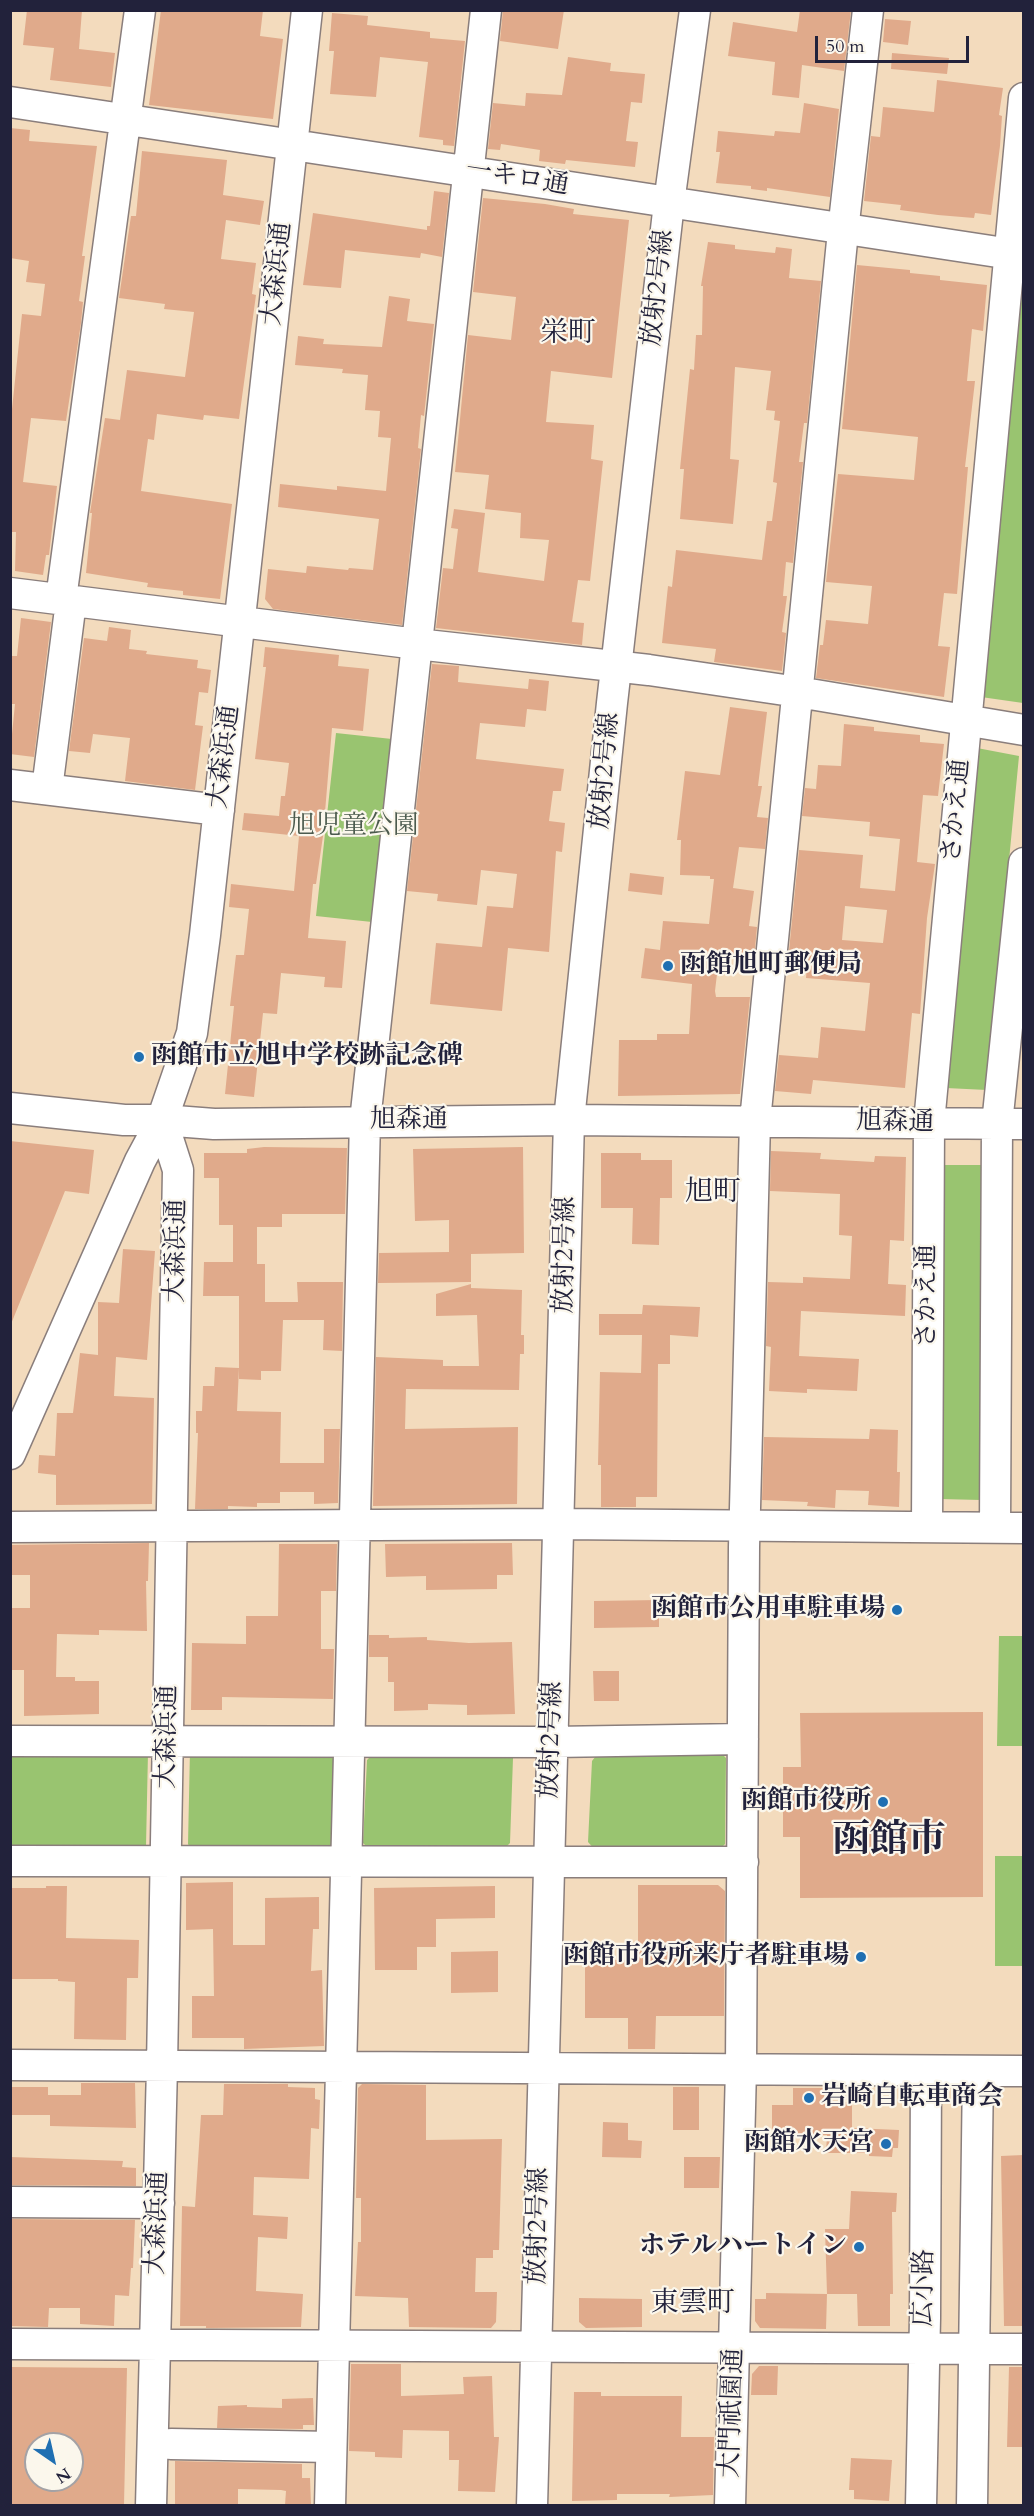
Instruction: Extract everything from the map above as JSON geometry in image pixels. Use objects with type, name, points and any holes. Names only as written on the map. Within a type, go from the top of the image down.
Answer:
[{"type":"street","points":[[47,789],[65,608],[140,10]]},
{"type":"street","name":"大森浜通","points":[[151,2505],[173,1528],[178,1170],[162,1120],[192,1033],[241,622],[307,10]]},
{"type":"street","points":[[330,2505],[339,2067],[350,1740],[365,1121],[486,10]]},
{"type":"street","name":"放射2号線","points":[[532,2505],[569,1120],[669,203],[695,10]]},
{"type":"street","name":"大門祇園通","points":[[730,2505],[741,2068],[745,1527],[755,1121],[843,231],[868,10]]},
{"type":"street","name":"さかえ通","points":[[927,1526],[929,1123],[965,720],[1016,255],[1023,98]]},
{"type":"street","name":"一キロ通","points":[[10,102],[468,171],[843,231],[1016,255]]},
{"type":"street","points":[[10,593],[65,608],[241,622],[617,666],[798,692],[1023,730]]},
{"type":"street","points":[[10,785],[219,810]]},
{"type":"street","points":[[10,1527],[173,1528],[559,1524],[1009,1528],[1010,1124],[1023,863]]},
{"type":"street","name":"旭森通","points":[[10,1108],[124,1120],[214,1124],[569,1120],[1010,1124]]},
{"type":"street","points":[[10,1454],[140,1161],[162,1120]]},
{"type":"street","points":[[10,1741],[553,1742],[743,1739]]},
{"type":"street","points":[[10,1861],[743,1862]]},
{"type":"street","points":[[10,2065],[1023,2071]]},
{"type":"street","name":"広小路","points":[[921,2505],[926,2071]]},
{"type":"street","name":"広小路","points":[[972,2505],[978,2071]]},
{"type":"street","points":[[10,2202],[159,2203]]},
{"type":"street","points":[[10,2344],[1023,2349]]},
{"type":"street","points":[[171,2444],[331,2447]]},
{"type":"green space","points":[[1021,294],[1024,294],[1023,703],[981,697]]},
{"type":"green space","name":"旭児童公園","points":[[336,733],[392,739],[372,922],[316,916]]},
{"type":"green space","points":[[977,748],[1019,756],[987,1090],[946,1088]]},
{"type":"green space","points":[[940,1165],[984,1165],[981,1500],[940,1499]]},
{"type":"green space","points":[[999,1636],[1023,1636],[1023,1746],[997,1746]]},
{"type":"green space","points":[[190,1750],[326,1750],[335,1758],[331,1847],[192,1851],[188,1844]]},
{"type":"green space","points":[[718,1750],[726,1758],[725,1844],[717,1852],[597,1852],[588,1842],[592,1761],[599,1752]]},
{"type":"green space","points":[[11,1751],[148,1752],[146,1846],[11,1852]]},
{"type":"green space","points":[[505,1751],[513,1758],[510,1843],[502,1851],[372,1852],[363,1843],[367,1760],[374,1753]]},
{"type":"green space","points":[[995,1856],[1023,1856],[1023,1966],[995,1966]]},
{"type":"building","points":[[27,10],[82,10],[79,49],[115,53],[111,87],[50,80],[54,48],[23,45]]},
{"type":"building","points":[[161,10],[263,10],[260,36],[283,39],[273,119],[149,105]]},
{"type":"building","points":[[503,10],[564,10],[558,49],[500,41]]},
{"type":"building","points":[[800,10],[851,10],[844,71],[802,65],[799,98],[772,95],[775,62],[728,56],[733,22],[797,32]]},
{"type":"building","points":[[332,13],[368,16],[367,25],[430,32],[430,38],[465,41],[454,146],[443,145],[443,140],[419,137],[428,62],[380,57],[376,97],[330,94],[334,51],[329,51]]},
{"type":"building","points":[[885,19],[911,21],[908,45],[883,42]]},
{"type":"building","points":[[892,53],[949,58],[947,74],[891,69]]},
{"type":"building","points":[[568,57],[611,63],[610,71],[645,74],[642,103],[631,102],[626,141],[638,142],[635,167],[566,160],[565,164],[539,161],[540,150],[501,144],[500,150],[488,149],[493,103],[525,106],[526,93],[562,95]]},
{"type":"building","points":[[937,80],[1003,88],[999,115],[1002,116],[1000,146],[991,215],[975,213],[974,218],[938,215],[900,210],[901,205],[864,201],[871,136],[880,137],[883,107],[934,112]]},
{"type":"building","points":[[804,103],[839,109],[830,197],[716,183],[720,152],[716,152],[718,131],[774,136],[775,131],[800,133]]},
{"type":"building","points":[[10,128],[30,130],[29,141],[97,146],[82,256],[85,256],[79,301],[83,302],[81,323],[66,421],[31,418],[23,482],[57,486],[49,555],[46,555],[43,575],[15,571],[16,532],[10,532],[10,428],[22,314],[41,316],[45,284],[26,282],[29,261],[10,258]]},
{"type":"building","points":[[142,151],[227,160],[223,195],[264,201],[260,225],[226,220],[221,259],[256,263],[252,294],[256,295],[239,419],[204,415],[203,420],[157,414],[154,440],[148,439],[141,491],[232,504],[220,599],[183,595],[183,591],[147,587],[148,583],[86,573],[92,513],[90,513],[105,418],[120,420],[127,370],[185,377],[194,312],[164,309],[165,304],[119,298],[131,216],[136,216]]},
{"type":"building","points":[[434,191],[449,193],[442,257],[421,253],[420,258],[345,250],[341,288],[303,285],[313,213],[427,230],[427,226],[430,226]]},
{"type":"building","points":[[483,198],[545,204],[574,209],[573,214],[629,220],[612,378],[551,371],[546,422],[594,425],[591,459],[603,461],[590,581],[578,580],[572,622],[584,623],[582,645],[436,628],[443,568],[453,569],[458,529],[451,528],[454,509],[485,513],[478,572],[544,581],[549,540],[520,538],[521,513],[485,509],[489,475],[455,472],[468,335],[511,340],[516,297],[473,292]]},
{"type":"building","points":[[708,242],[735,245],[735,249],[775,253],[776,247],[792,249],[789,278],[821,281],[807,423],[804,423],[799,462],[803,462],[793,563],[786,562],[783,596],[787,596],[782,632],[786,633],[782,671],[714,662],[716,649],[662,643],[668,586],[672,587],[676,550],[762,560],[767,521],[772,521],[777,483],[773,482],[780,421],[774,420],[775,411],[766,410],[771,371],[735,367],[730,459],[739,460],[733,524],[680,519],[684,469],[680,469],[690,369],[694,370],[696,335],[702,335],[703,286],[701,286]]},
{"type":"building","points":[[857,265],[910,270],[910,273],[940,276],[940,280],[987,285],[983,331],[972,329],[967,381],[975,381],[965,467],[968,467],[957,594],[944,593],[938,646],[950,647],[944,697],[816,678],[826,620],[868,624],[872,586],[826,582],[838,474],[914,480],[918,437],[842,429]]},
{"type":"building","points":[[389,296],[410,299],[407,321],[434,324],[424,416],[421,415],[418,448],[421,449],[402,625],[273,609],[265,599],[268,569],[306,573],[307,566],[373,570],[379,519],[278,507],[280,484],[337,490],[337,486],[386,491],[391,438],[378,437],[380,411],[365,410],[368,375],[342,373],[343,369],[295,365],[298,336],[324,339],[323,344],[382,347]]},
{"type":"building","points":[[21,618],[51,622],[34,757],[10,754],[15,704],[10,704],[10,656],[17,656]]},
{"type":"building","points":[[109,627],[131,630],[129,649],[147,651],[146,654],[198,660],[197,668],[211,670],[208,693],[199,692],[195,725],[203,726],[195,790],[125,781],[130,738],[93,734],[90,753],[69,751],[84,638],[107,641]]},
{"type":"building","points":[[265,647],[339,655],[338,666],[369,669],[363,731],[332,728],[323,836],[316,884],[313,884],[308,938],[346,941],[342,988],[324,987],[325,977],[281,973],[277,1014],[263,1013],[254,1097],[225,1094],[234,1006],[230,1006],[236,955],[244,955],[249,909],[229,907],[231,884],[294,891],[299,836],[242,830],[244,813],[279,816],[281,796],[285,796],[289,763],[255,759],[266,667],[263,667]]},
{"type":"building","points":[[432,664],[459,666],[458,682],[528,689],[529,679],[549,681],[546,711],[527,709],[525,727],[480,723],[476,759],[564,769],[561,791],[553,791],[549,821],[565,823],[562,852],[556,851],[549,952],[508,948],[502,1011],[430,1004],[436,943],[482,947],[487,906],[513,908],[517,874],[481,870],[477,905],[437,901],[438,894],[407,891]]},
{"type":"building","points":[[730,707],[767,712],[758,786],[762,786],[757,817],[768,818],[765,849],[739,847],[733,888],[754,891],[749,926],[757,927],[754,959],[719,957],[715,991],[716,997],[750,997],[740,1094],[618,1096],[619,1040],[657,1040],[657,1034],[689,1034],[692,984],[641,978],[645,948],[660,950],[663,921],[709,924],[714,879],[710,879],[710,876],[680,875],[681,840],[677,840],[685,771],[720,775]]},
{"type":"building","points":[[844,724],[874,727],[874,731],[920,735],[920,742],[944,744],[938,796],[923,795],[917,862],[935,864],[927,918],[920,1014],[912,1013],[905,1088],[813,1080],[811,1094],[775,1091],[779,1055],[818,1058],[821,1027],[865,1031],[870,983],[806,978],[808,953],[789,951],[799,850],[863,855],[860,888],[895,891],[900,839],[869,836],[870,822],[802,816],[805,788],[816,789],[818,765],[841,766]],"holes":[[[845,906],[887,910],[883,943],[842,940]]]},
{"type":"building","points":[[630,873],[664,877],[662,895],[628,891]]},
{"type":"building","points":[[10,1141],[94,1150],[89,1194],[65,1191],[11,1324]]},
{"type":"building","points":[[264,1147],[347,1148],[345,1214],[282,1214],[282,1227],[257,1227],[257,1264],[265,1264],[265,1302],[298,1302],[297,1282],[343,1282],[342,1351],[323,1350],[324,1320],[283,1320],[281,1371],[261,1371],[261,1380],[239,1379],[239,1296],[203,1296],[204,1262],[233,1262],[233,1225],[219,1225],[219,1178],[204,1178],[204,1153],[247,1153],[247,1149]]},
{"type":"building","points":[[523,1147],[524,1253],[471,1254],[471,1282],[378,1283],[379,1253],[449,1252],[449,1220],[415,1221],[413,1149]]},
{"type":"building","points":[[771,1151],[821,1153],[820,1159],[874,1162],[875,1156],[906,1157],[904,1241],[890,1240],[888,1284],[906,1285],[905,1316],[801,1311],[799,1356],[859,1359],[857,1391],[807,1389],[807,1393],[769,1391],[771,1347],[766,1346],[768,1282],[803,1283],[803,1277],[850,1279],[852,1236],[839,1235],[840,1194],[770,1191]]},
{"type":"building","points":[[601,1153],[641,1153],[641,1160],[672,1160],[672,1198],[660,1198],[659,1245],[632,1244],[633,1208],[601,1208]]},
{"type":"building","points":[[123,1249],[155,1251],[147,1360],[116,1357],[114,1396],[154,1398],[152,1504],[56,1505],[56,1475],[38,1473],[39,1455],[55,1456],[57,1413],[73,1413],[80,1353],[98,1355],[98,1302],[119,1303]]},
{"type":"building","points":[[471,1284],[471,1288],[522,1290],[521,1335],[524,1335],[524,1354],[520,1354],[519,1390],[406,1389],[405,1429],[518,1427],[517,1504],[373,1506],[376,1357],[443,1360],[443,1366],[479,1366],[477,1315],[436,1316],[436,1294]]},
{"type":"building","points":[[643,1305],[700,1307],[698,1337],[670,1335],[670,1364],[658,1364],[657,1497],[636,1497],[636,1507],[601,1507],[601,1465],[598,1465],[600,1372],[641,1373],[642,1335],[599,1335],[599,1314],[642,1314]]},
{"type":"building","points":[[215,1367],[239,1368],[237,1411],[281,1412],[280,1463],[324,1463],[324,1429],[340,1429],[338,1503],[314,1504],[314,1492],[280,1492],[280,1503],[257,1503],[257,1507],[228,1506],[228,1509],[195,1509],[198,1433],[196,1433],[196,1411],[202,1411],[203,1386],[214,1386]]},
{"type":"building","points":[[870,1429],[898,1430],[899,1507],[868,1505],[869,1491],[836,1490],[835,1508],[807,1506],[808,1502],[762,1500],[764,1437],[869,1439]]},
{"type":"building","points":[[149,1543],[148,1581],[146,1581],[147,1631],[99,1630],[99,1635],[57,1634],[56,1677],[75,1677],[75,1681],[99,1681],[99,1714],[24,1716],[24,1670],[10,1670],[10,1608],[30,1608],[30,1575],[10,1575],[10,1545]]},
{"type":"building","points":[[512,1543],[513,1575],[497,1575],[497,1589],[426,1590],[426,1576],[386,1577],[385,1544]]},
{"type":"building","points":[[279,1544],[337,1544],[336,1591],[321,1591],[321,1649],[334,1649],[333,1699],[222,1697],[222,1710],[191,1710],[192,1643],[246,1644],[246,1616],[278,1616]]},
{"type":"building","points":[[659,1600],[659,1627],[594,1628],[594,1601]]},
{"type":"building","points":[[369,1635],[389,1635],[389,1638],[427,1637],[427,1640],[469,1643],[512,1642],[515,1714],[467,1715],[467,1705],[428,1704],[428,1710],[394,1711],[394,1682],[388,1682],[388,1657],[369,1657]]},
{"type":"building","points":[[593,1671],[619,1671],[619,1701],[594,1701]]},
{"type":"building","name":"函館市役所","points":[[983,1712],[983,1897],[800,1898],[800,1837],[783,1837],[783,1767],[801,1767],[800,1713]]},
{"type":"building","points":[[233,1882],[233,1945],[265,1945],[265,1898],[319,1897],[319,1929],[313,1929],[311,1971],[322,1970],[324,2046],[244,2049],[244,2038],[192,2038],[192,1996],[214,1996],[213,1929],[186,1930],[186,1883]]},
{"type":"building","points":[[638,1885],[718,1885],[725,1891],[724,2016],[656,2016],[655,2049],[628,2049],[628,2018],[585,2018],[585,1960],[638,1960]]},
{"type":"building","points":[[46,1886],[67,1886],[66,1938],[139,1940],[138,1978],[127,1978],[126,2040],[74,2039],[75,1982],[58,1981],[58,1979],[10,1979],[10,1888],[46,1888]]},
{"type":"building","points":[[495,1886],[495,1918],[436,1919],[436,1947],[417,1947],[417,1970],[375,1970],[374,1888]]},
{"type":"building","points":[[498,1951],[498,1992],[451,1993],[451,1952]]},
{"type":"building","points":[[81,2083],[135,2083],[136,2128],[50,2126],[50,2115],[10,2115],[10,2087],[48,2087],[48,2095],[81,2095]]},
{"type":"building","points":[[224,2084],[288,2084],[288,2087],[315,2088],[315,2099],[320,2100],[319,2129],[311,2128],[309,2179],[254,2177],[253,2215],[288,2217],[287,2239],[258,2237],[256,2291],[303,2294],[301,2327],[180,2326],[182,2206],[195,2207],[201,2115],[223,2115]]},
{"type":"building","points":[[362,2084],[426,2085],[426,2140],[502,2139],[499,2250],[493,2250],[493,2258],[476,2258],[475,2292],[497,2292],[496,2322],[491,2328],[409,2327],[408,2298],[355,2296],[358,2242],[361,2242],[361,2198],[356,2198],[358,2088]]},
{"type":"building","points":[[673,2087],[699,2087],[699,2130],[673,2130]]},
{"type":"building","points":[[793,2088],[824,2088],[824,2102],[852,2102],[852,2128],[899,2130],[898,2148],[893,2148],[892,2157],[869,2156],[869,2153],[826,2153],[827,2135],[772,2135],[772,2105],[793,2105]]},
{"type":"building","points":[[603,2122],[628,2123],[628,2140],[642,2141],[641,2158],[602,2157]]},
{"type":"building","points":[[1023,2155],[1023,2326],[1004,2326],[1001,2156]]},
{"type":"building","points":[[10,2157],[123,2161],[122,2167],[136,2168],[136,2186],[10,2185]]},
{"type":"building","points":[[684,2157],[720,2157],[719,2188],[684,2188]]},
{"type":"building","points":[[851,2191],[897,2193],[896,2212],[892,2212],[893,2294],[890,2294],[890,2326],[858,2326],[857,2294],[827,2294],[825,2229],[849,2229]]},
{"type":"building","points":[[10,2219],[135,2220],[129,2296],[115,2295],[114,2326],[80,2324],[80,2308],[49,2308],[48,2327],[10,2326]]},
{"type":"building","points":[[766,2293],[827,2294],[826,2329],[760,2328],[755,2321],[755,2299],[766,2299]]},
{"type":"building","points":[[579,2298],[642,2299],[642,2327],[586,2328],[579,2322]]},
{"type":"building","points":[[351,2364],[401,2364],[401,2396],[464,2394],[463,2377],[492,2376],[494,2437],[499,2437],[495,2492],[458,2491],[459,2460],[449,2460],[449,2431],[403,2430],[402,2458],[375,2457],[375,2452],[349,2451]]},
{"type":"building","points":[[759,2366],[778,2366],[777,2395],[751,2395],[752,2374]]},
{"type":"building","points":[[10,2367],[127,2368],[124,2505],[10,2505]]},
{"type":"building","points":[[1009,2367],[1023,2367],[1023,2447],[1007,2447]]},
{"type":"building","points":[[574,2392],[601,2392],[601,2396],[682,2396],[681,2437],[714,2437],[713,2495],[669,2497],[670,2494],[617,2494],[617,2500],[572,2501]]},
{"type":"building","points":[[313,2398],[314,2425],[303,2425],[303,2429],[217,2428],[218,2406],[247,2405],[247,2407],[282,2408],[282,2399]]},
{"type":"building","points":[[851,2458],[892,2460],[889,2501],[854,2499],[854,2490],[849,2490]]},
{"type":"building","points":[[175,2461],[302,2464],[302,2478],[310,2478],[311,2505],[285,2505],[286,2491],[238,2489],[238,2505],[175,2505]]},
{"type":"place","name":"函館旭町郵便局","points":[[668,966]]},
{"type":"place","name":"函館市立旭中学校跡記念碑","points":[[139,1057]]},
{"type":"place","name":"函館市公用車駐車場","points":[[897,1610]]},
{"type":"place","name":"函館市役所","points":[[883,1802]]},
{"type":"place","name":"函館市役所来庁者駐車場","points":[[861,1957]]},
{"type":"place","name":"岩崎自転車商会","points":[[809,2098]]},
{"type":"place","name":"函館水天宮","points":[[886,2144]]},
{"type":"place","name":"ホテルハートイン","points":[[859,2247]]},
{"type":"district","name":"栄町","points":[[568,335]]},
{"type":"district","name":"旭町","points":[[713,1194]]},
{"type":"district","name":"函館市","points":[[889,1842]]},
{"type":"district","name":"東雲町","points":[[693,2305]]}]
